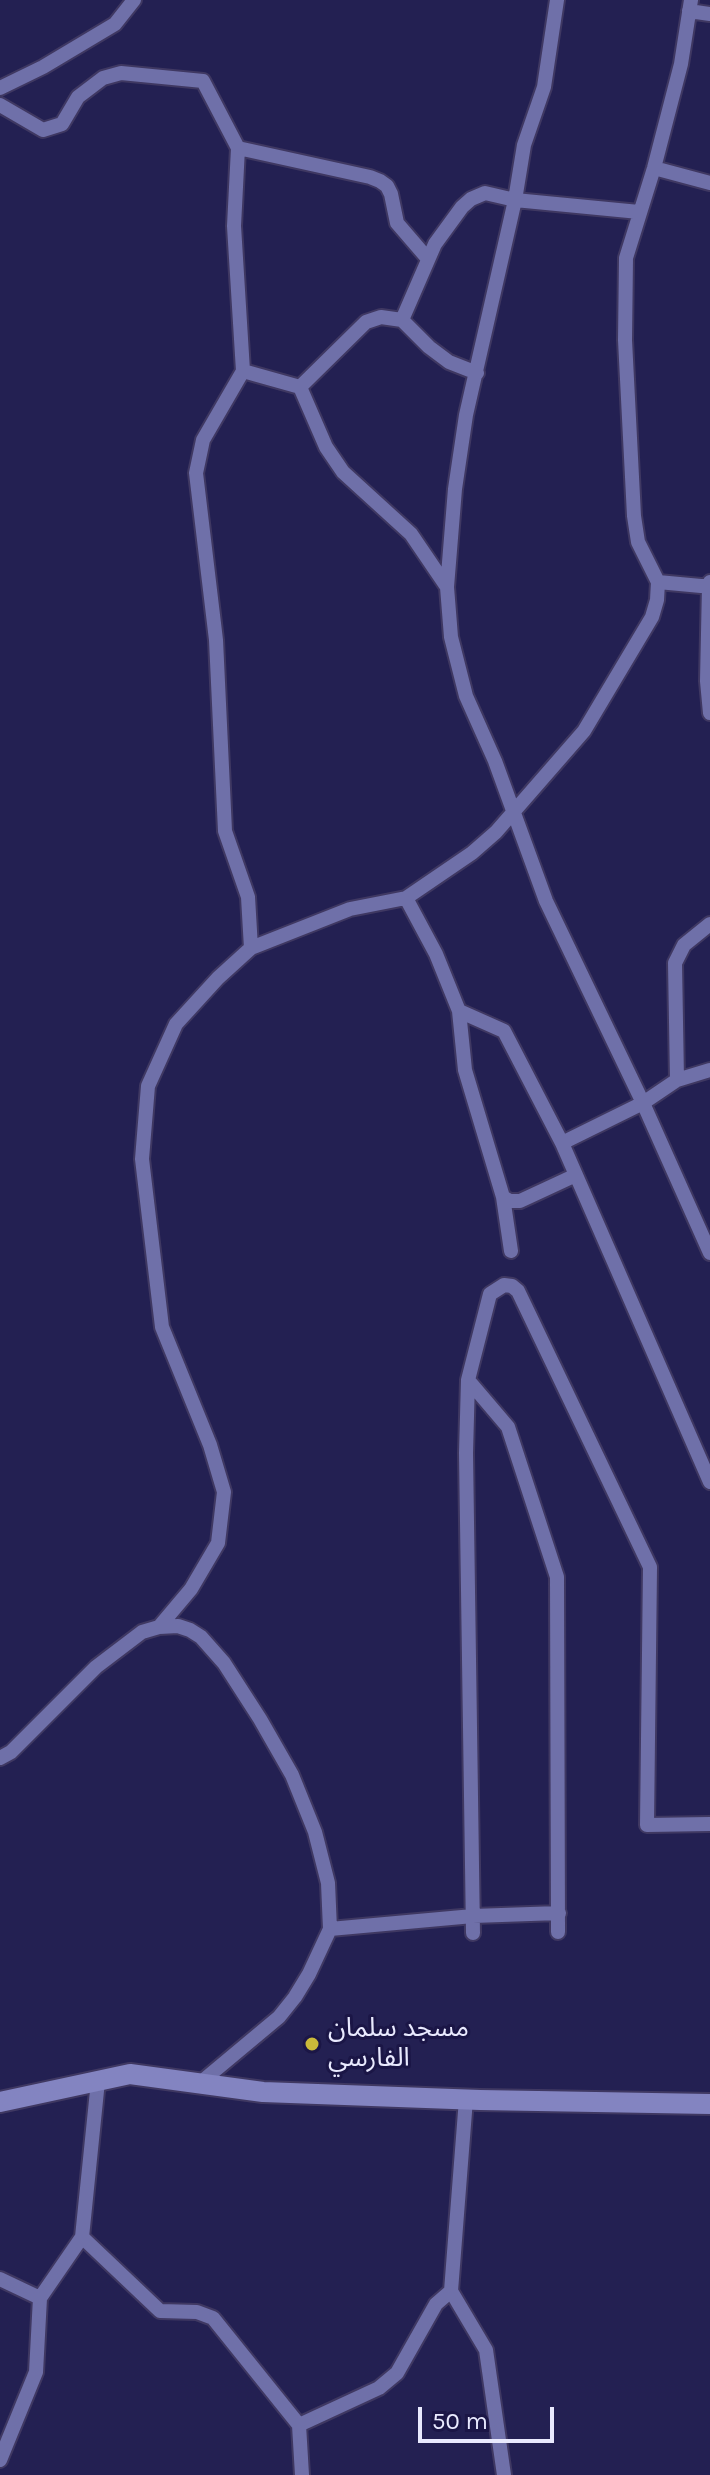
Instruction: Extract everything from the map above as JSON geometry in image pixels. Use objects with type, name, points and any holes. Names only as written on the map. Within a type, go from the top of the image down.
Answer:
[{"type":"street","points":[[0,88],[43,67],[115,24],[134,0]]},
{"type":"street","points":[[557,0],[544,87],[524,145],[515,200],[466,415],[455,489],[447,587],[451,637],[466,696],[495,761],[546,901],[643,1103],[710,1253]]},
{"type":"street","points":[[159,1627],[191,1589],[218,1543],[224,1492],[210,1445],[162,1327],[142,1159],[148,1086],[176,1024],[218,978],[251,948],[350,909],[406,898],[472,853],[496,832],[584,731],[652,617],[658,582],[638,542],[634,516],[625,340],[626,258],[681,64],[690,5],[710,14]]},
{"type":"street","points":[[0,105],[43,130],[62,124],[78,97],[103,78],[121,73],[203,81],[238,148],[234,226],[243,371],[203,440],[196,473],[216,640],[225,831],[248,897],[251,948]]},
{"type":"street","points":[[238,148],[380,181],[391,194],[397,223],[428,259]]},
{"type":"street","points":[[654,168],[710,183]]},
{"type":"street","points":[[402,320],[435,244],[471,199],[485,193],[515,200],[639,212]]},
{"type":"street","points":[[300,387],[366,322],[381,317],[402,320],[449,362],[477,373]]},
{"type":"street","points":[[243,371],[300,387]]},
{"type":"street","points":[[300,387],[326,447],[343,472],[411,534],[447,587]]},
{"type":"street","points":[[658,582],[709,584],[707,681],[710,713]]},
{"type":"street","points":[[406,898],[436,954],[459,1011],[465,1070],[503,1197],[511,1251]]},
{"type":"street","points":[[677,1080],[675,963],[684,945],[710,924]]},
{"type":"street","points":[[459,1011],[504,1031],[562,1143],[710,1482]]},
{"type":"street","points":[[562,1143],[643,1103],[677,1080],[710,1070]]},
{"type":"street","points":[[503,1197],[520,1201],[576,1175]]},
{"type":"street","points":[[473,1933],[466,1453],[468,1380],[490,1294],[504,1285],[518,1291],[650,1567],[647,1825],[710,1824]]},
{"type":"street","points":[[468,1380],[508,1427],[557,1577],[558,1932]]},
{"type":"street","points":[[0,1758],[11,1752],[96,1667],[142,1632],[178,1626],[190,1630],[201,1637],[224,1663],[292,1775],[315,1832],[328,1883],[330,1929],[309,1974],[279,2017],[200,2083]]},
{"type":"street","points":[[330,1929],[473,1916],[559,1913]]},
{"type":"street","points":[[0,2102],[130,2074],[263,2092],[710,2104]]},
{"type":"street","points":[[0,2460],[36,2372],[40,2298],[82,2237],[98,2081]]},
{"type":"street","points":[[466,2099],[451,2291],[486,2350],[504,2475]]},
{"type":"street","points":[[82,2237],[160,2311],[197,2312],[213,2318],[299,2425],[302,2475]]},
{"type":"street","points":[[0,2279],[40,2298]]},
{"type":"street","points":[[299,2425],[379,2388],[397,2373],[436,2304],[451,2291]]},
{"type":"place","name":"مسجد سلمان الفارسي","points":[[312,2044]]}]
